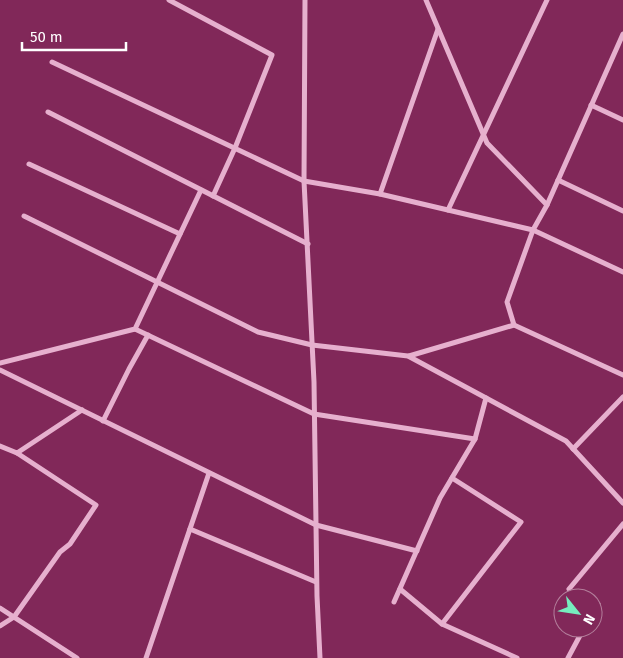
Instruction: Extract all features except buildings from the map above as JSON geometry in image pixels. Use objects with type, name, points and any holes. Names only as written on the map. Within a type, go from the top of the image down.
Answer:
[{"type":"street","points":[[169,0],[272,55],[214,196]]},
{"type":"street","points":[[305,0],[304,180],[312,345],[316,582],[320,658]]},
{"type":"street","points":[[426,0],[487,143],[548,205]]},
{"type":"street","points":[[448,210],[547,0]]},
{"type":"street","points":[[380,194],[438,29]]},
{"type":"street","points":[[514,325],[507,302],[533,230],[548,205],[623,34]]},
{"type":"street","points":[[52,62],[304,180],[380,194],[533,230],[623,272]]},
{"type":"street","points":[[591,105],[623,120]]},
{"type":"street","points":[[48,112],[308,244]]},
{"type":"street","points":[[29,164],[180,234]]},
{"type":"street","points":[[558,180],[623,212]]},
{"type":"street","points":[[135,329],[201,190]]},
{"type":"street","points":[[24,216],[258,332],[312,345],[408,356],[566,441],[623,503]]},
{"type":"street","points":[[408,356],[514,325],[623,375]]},
{"type":"street","points":[[0,362],[135,329],[314,414],[474,439]]},
{"type":"street","points":[[104,421],[148,335]]},
{"type":"street","points":[[0,370],[316,525],[417,551]]},
{"type":"street","points":[[573,449],[623,397]]},
{"type":"street","points":[[394,602],[440,498],[474,439],[486,398]]},
{"type":"street","points":[[18,453],[82,410]]},
{"type":"street","points":[[0,446],[18,453],[96,505],[70,544],[60,552],[14,617],[0,626]]},
{"type":"street","points":[[146,658],[209,473]]},
{"type":"street","points":[[442,624],[520,522],[452,478]]},
{"type":"street","points":[[570,588],[623,524]]},
{"type":"street","points":[[190,528],[316,582]]},
{"type":"street","points":[[400,589],[442,624],[517,658]]},
{"type":"street","points":[[0,608],[77,658]]},
{"type":"street","points":[[568,658],[579,638]]}]
